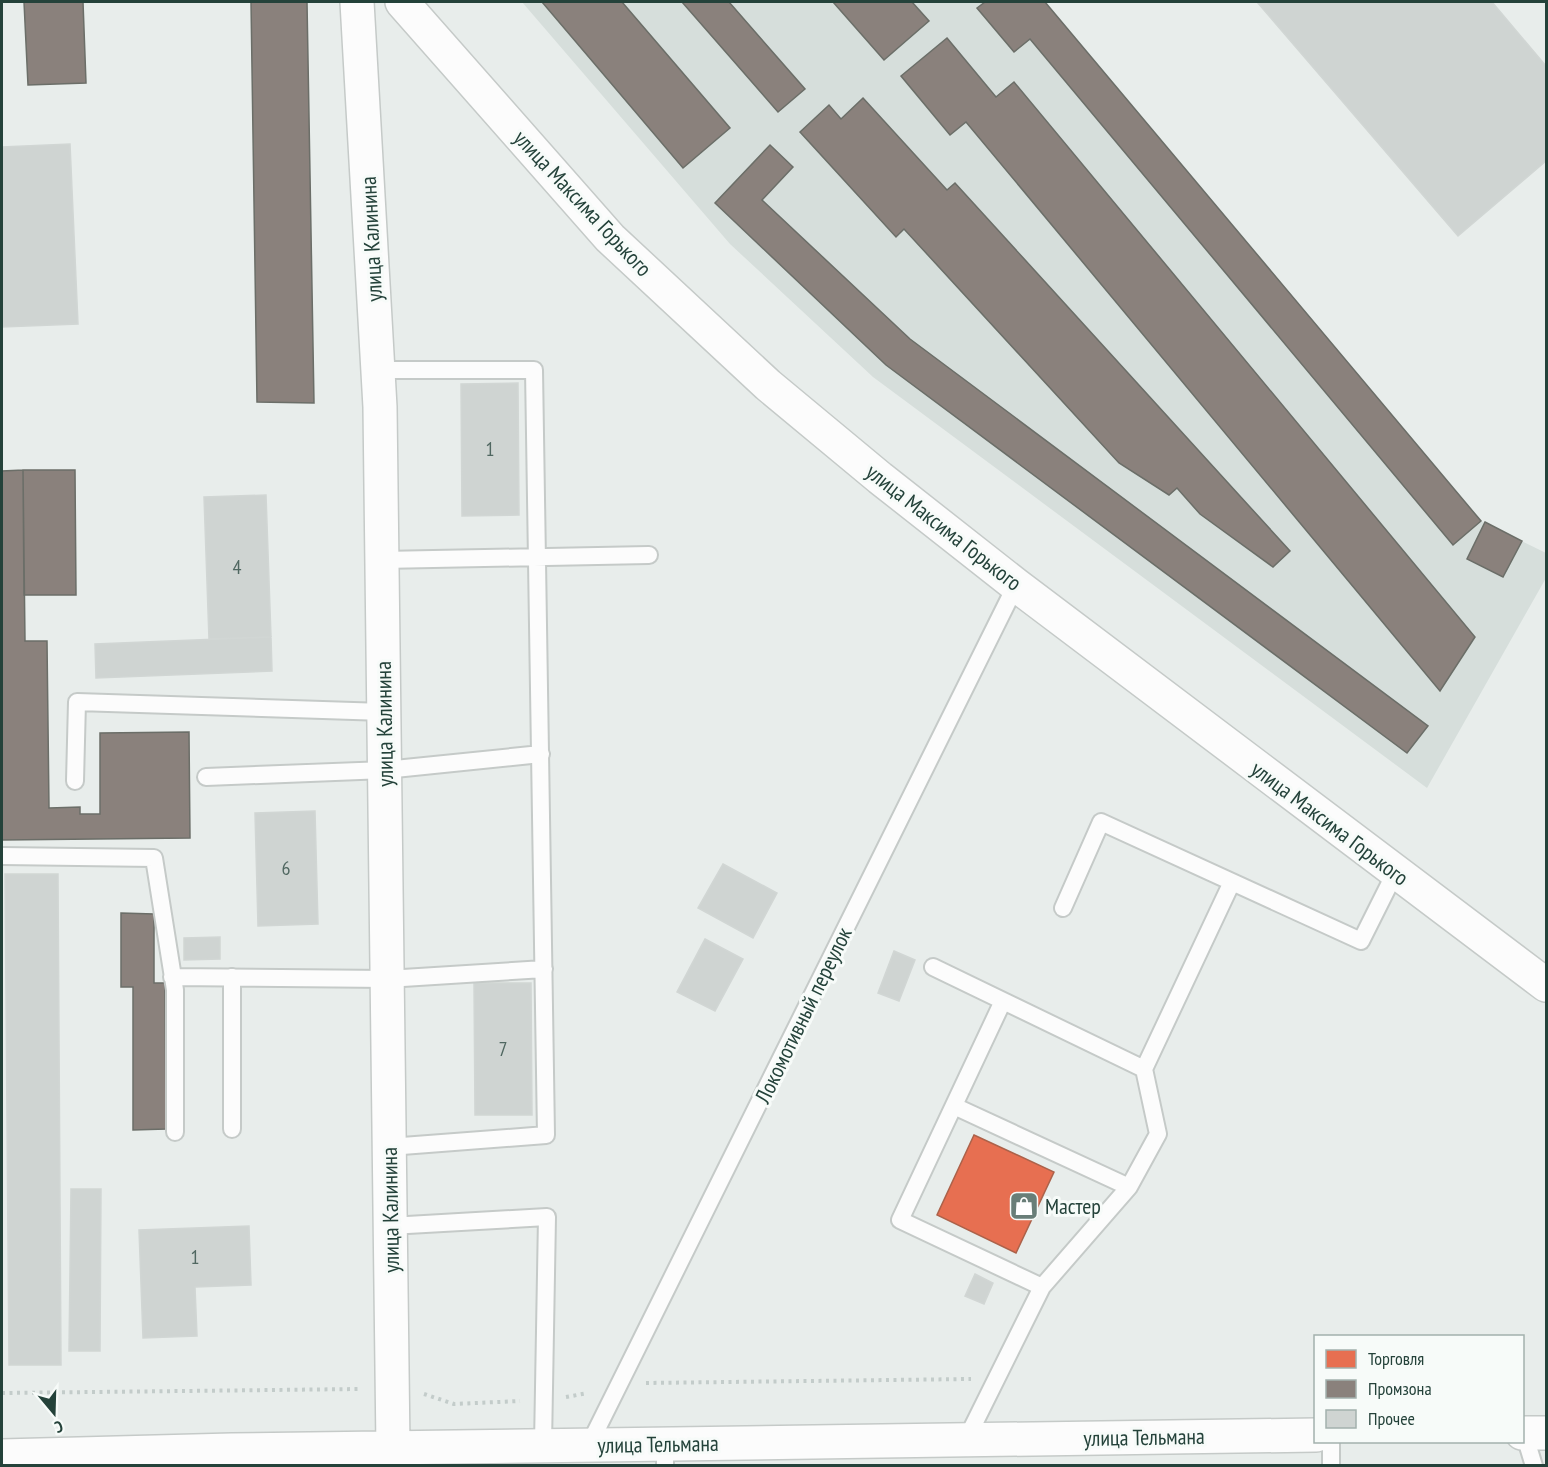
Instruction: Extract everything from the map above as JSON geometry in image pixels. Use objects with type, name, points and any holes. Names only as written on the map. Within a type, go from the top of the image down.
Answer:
[{"type":"street","name":"улица Калинина","points":[[357,2],[378,370],[382,560],[392,1389],[381,1454]]},
{"type":"street","name":"улица Максима Горького","points":[[402,2],[610,238],[768,385],[880,478],[1016,585],[1546,985]]},
{"type":"street","name":"улица Тельмана","points":[[2,1455],[229,1458],[549,1452],[589,1445],[665,1455],[966,1440],[1314,1435]]},
{"type":"lane","points":[[378,370],[534,370],[544,969],[546,1135],[389,1148]]},
{"type":"lane","points":[[382,560],[649,555]]},
{"type":"lane","name":"Локомотивный переулок","points":[[589,1445],[1016,585]]},
{"type":"lane","points":[[75,781],[77,702],[384,712]]},
{"type":"lane","points":[[206,777],[385,770],[540,754]]},
{"type":"lane","points":[[1063,909],[1101,822],[1361,941],[1395,873]]},
{"type":"lane","points":[[2,856],[154,858],[172,977],[175,1132]]},
{"type":"lane","points":[[966,1440],[1042,1287],[1129,1187],[1158,1134],[1144,1069],[1232,882]]},
{"type":"lane","points":[[933,967],[1144,1069]]},
{"type":"lane","points":[[172,977],[387,979],[544,969]]},
{"type":"lane","points":[[232,977],[232,1129]]},
{"type":"lane","points":[[1003,1001],[900,1220],[1042,1287]]},
{"type":"lane","points":[[954,1106],[1129,1187]]},
{"type":"lane","points":[[390,1226],[547,1217],[544,1399],[549,1452]]},
{"type":"lane","points":[[1531,1433],[1534,1466]]},
{"type":"lane","points":[[1331,1443],[1331,1466]]},
{"type":"path","points":[[2,1393],[410,1388],[454,1404],[544,1399],[657,1381],[996,1379]]},
{"type":"shaded area","points":[[522,2],[1045,2],[1481,521],[1546,553],[1546,578],[1427,788],[873,377],[730,244]]},
{"type":"building: Торговля","points":[[974,1135],[1054,1172],[1016,1253],[937,1215]]},
{"type":"building: Промзона","points":[[24,2],[83,2],[86,83],[28,85]]},
{"type":"building: Промзона","points":[[251,2],[307,2],[314,403],[257,402]]},
{"type":"building: Промзона","points":[[542,2],[622,2],[730,128],[683,168]]},
{"type":"building: Промзона","points":[[682,2],[729,2],[805,89],[778,112]]},
{"type":"building: Промзона","points":[[833,2],[912,2],[929,21],[884,60]]},
{"type":"building: Промзона","points":[[985,2],[1045,2],[1481,521],[1453,545],[1030,39],[1014,52],[977,8]]},
{"type":"building: Промзона","points":[[947,38],[996,97],[1014,82],[1475,637],[1440,691],[966,122],[950,135],[901,76]]},
{"type":"building: Промзона","points":[[863,98],[947,190],[955,183],[1290,551],[1273,567],[1200,514],[1177,488],[1169,495],[1119,463],[904,229],[896,237],[800,132],[829,105],[841,119]]},
{"type":"building: Промзона","points":[[770,145],[793,167],[762,200],[910,339],[1428,726],[1407,753],[886,365],[715,203]]},
{"type":"building: Промзона","points":[[23,470],[25,641],[47,641],[49,808],[80,807],[80,814],[100,814],[100,733],[189,732],[190,838],[2,840],[2,471]]},
{"type":"building: Промзона","points":[[23,470],[75,470],[76,595],[24,595]]},
{"type":"building: Промзона","points":[[1485,522],[1522,541],[1503,577],[1467,559]]},
{"type":"building: Промзона","points":[[121,913],[154,914],[154,983],[165,983],[166,1129],[133,1130],[133,987],[121,987]]},
{"type":"building: Прочее","points":[[1257,2],[1492,2],[1546,66],[1546,161],[1458,236]]},
{"type":"building: Прочее","points":[[70,144],[78,324],[2,327],[2,147]]},
{"type":"building: Прочее","points":[[518,383],[519,515],[462,516],[461,384]]},
{"type":"building: Прочее","points":[[266,495],[271,637],[209,639],[204,497]]},
{"type":"building: Прочее","points":[[271,637],[272,671],[96,678],[95,644]]},
{"type":"building: Прочее","points":[[315,811],[318,924],[258,926],[255,813]]},
{"type":"building: Прочее","points":[[723,864],[777,893],[753,938],[698,908]]},
{"type":"building: Прочее","points":[[5,874],[58,874],[61,1365],[9,1365]]},
{"type":"building: Прочее","points":[[220,937],[220,959],[184,960],[184,938]]},
{"type":"building: Прочее","points":[[705,939],[743,959],[715,1011],[677,992]]},
{"type":"building: Прочее","points":[[894,951],[915,960],[899,1001],[878,993]]},
{"type":"building: Прочее","points":[[474,983],[531,983],[532,1115],[475,1115]]},
{"type":"building: Прочее","points":[[71,1189],[101,1189],[100,1351],[69,1351]]},
{"type":"building: Прочее","points":[[249,1226],[251,1285],[195,1287],[197,1336],[143,1338],[139,1230]]},
{"type":"building: Прочее","points":[[975,1274],[993,1283],[984,1304],[965,1296]]},
{"type":"place","name":"Мастер","points":[[1024,1206]]}]
